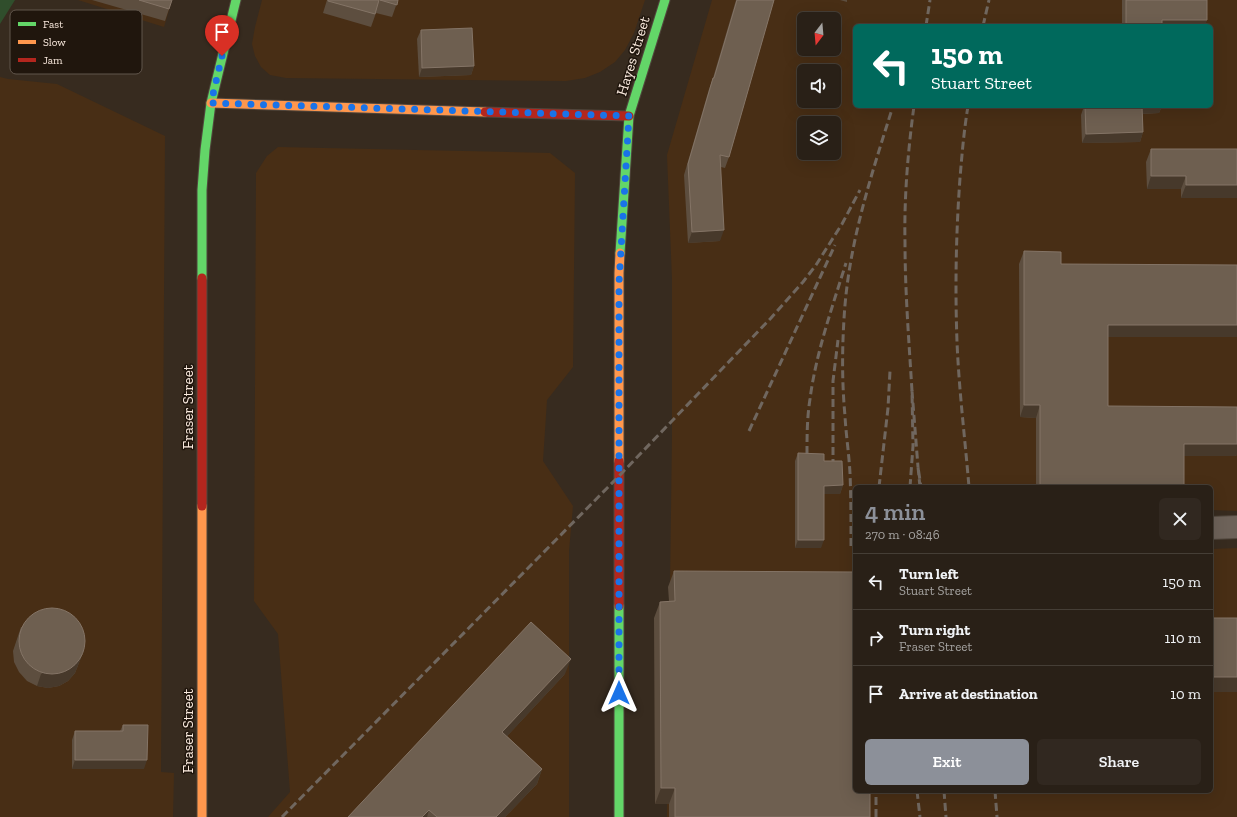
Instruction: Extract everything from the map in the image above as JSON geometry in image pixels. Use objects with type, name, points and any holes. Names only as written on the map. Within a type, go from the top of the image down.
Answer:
[{"type":"street","name":"Fraser Street","points":[[202,817],[202,197],[211,103],[236,0]]},
{"type":"street","name":"Hayes Street","points":[[619,817],[619,283],[629,116],[665,0]]},
{"type":"street","points":[[211,103],[629,116]]},
{"type":"street","points":[[1213,528],[1237,527]]},
{"type":"shaded area","points":[[78,0],[172,0],[164,27],[142,20],[142,10],[110,10]]},
{"type":"shaded area","points":[[262,0],[645,0],[634,33],[625,50],[615,62],[600,72],[585,78],[566,81],[286,78],[270,75],[261,67],[255,56],[252,44]]},
{"type":"shaded area","points":[[712,0],[1237,0],[1237,511],[1213,510],[1213,485],[853,485],[853,793],[1213,793],[1213,549],[1237,548],[1237,817],[667,817],[672,435],[672,279],[667,155]]},
{"type":"shaded area","points":[[0,77],[57,84],[165,136],[161,772],[174,773],[173,817],[0,817]]},
{"type":"shaded area","points":[[278,147],[550,153],[575,173],[573,367],[547,400],[543,461],[573,506],[569,551],[569,817],[268,817],[290,792],[278,634],[254,601],[256,173],[267,156]]},
{"type":"green space","points":[[0,0],[15,0],[0,24]]},
{"type":"building","points":[[139,0],[172,0],[169,9]]},
{"type":"building","points":[[328,0],[379,0],[375,14]]},
{"type":"building","points":[[380,0],[398,0],[397,5]]},
{"type":"building","points":[[737,0],[774,0],[729,157],[720,155],[724,230],[692,232],[688,164]]},
{"type":"building","points":[[1126,0],[1207,0],[1207,20],[1162,20],[1162,24],[1126,24]]},
{"type":"building","points":[[472,28],[474,66],[422,68],[421,30]]},
{"type":"building","points":[[1085,108],[1142,108],[1143,132],[1086,134]]},
{"type":"building","points":[[1151,149],[1237,149],[1237,185],[1186,185],[1186,176],[1151,176]]},
{"type":"building","points":[[1024,251],[1061,252],[1061,264],[1237,265],[1237,325],[1108,325],[1108,406],[1237,407],[1237,444],[1184,444],[1184,485],[1040,485],[1040,405],[1024,405]]},
{"type":"building","points":[[798,453],[824,454],[824,461],[842,461],[843,485],[824,486],[824,540],[798,540]]},
{"type":"building","points":[[674,571],[853,572],[853,793],[870,793],[870,817],[675,817],[675,788],[661,788],[660,602],[675,601]]},
{"type":"building","points":[[45,608],[59,608],[71,613],[80,622],[85,634],[83,654],[76,665],[59,674],[45,674],[33,669],[24,660],[19,648],[19,634],[24,622],[33,613]]},
{"type":"building","points":[[1213,618],[1237,618],[1237,677],[1213,677]]},
{"type":"building","points":[[531,622],[571,659],[502,732],[542,769],[496,817],[437,817],[429,810],[422,817],[348,817]]},
{"type":"building","points":[[123,725],[148,725],[147,760],[75,760],[75,731],[123,731]]},
{"type":"railway","points":[[926,24],[930,0]]},
{"type":"railway","points":[[983,24],[989,0]]},
{"type":"railway","points":[[851,546],[850,473],[845,423],[843,380],[843,331],[846,291],[855,238],[892,108]]},
{"type":"railway","points":[[912,391],[906,298],[905,208],[914,108]]},
{"type":"railway","points":[[968,108],[960,178],[956,260],[956,301],[959,378],[969,485]]},
{"type":"railway","points":[[282,817],[619,476],[771,318],[816,265],[842,224],[860,190]]},
{"type":"railway","points":[[749,431],[835,245]]},
{"type":"railway","points":[[807,454],[808,413],[816,365],[846,263]]},
{"type":"railway","points":[[833,467],[833,381],[838,340]]},
{"type":"railway","points":[[879,485],[888,408],[890,371]]},
{"type":"railway","points":[[910,485],[913,446],[912,391],[918,467]]},
{"type":"railway","points":[[920,485],[918,467],[921,485]]},
{"type":"railway","points":[[876,793],[876,817]]},
{"type":"railway","points":[[917,793],[920,817]]},
{"type":"railway","points":[[944,793],[946,817]]},
{"type":"railway","points":[[995,793],[997,817]]},
{"type":"traffic: fast","points":[[202,278],[202,190],[205,150],[211,103],[236,0]]},
{"type":"traffic: fast","points":[[620,253],[629,116],[665,0]]},
{"type":"traffic: fast","points":[[619,606],[619,817]]},
{"type":"traffic: slow","points":[[211,103],[485,112]]},
{"type":"traffic: slow","points":[[619,461],[620,253]]},
{"type":"traffic: slow","points":[[202,506],[202,817]]},
{"type":"traffic: jam","points":[[485,112],[629,116]]},
{"type":"traffic: jam","points":[[202,278],[202,506]]},
{"type":"traffic: jam","points":[[619,461],[619,606]]},
{"type":"route","points":[[222,56],[211,103],[629,116],[619,283],[619,693]]}]
